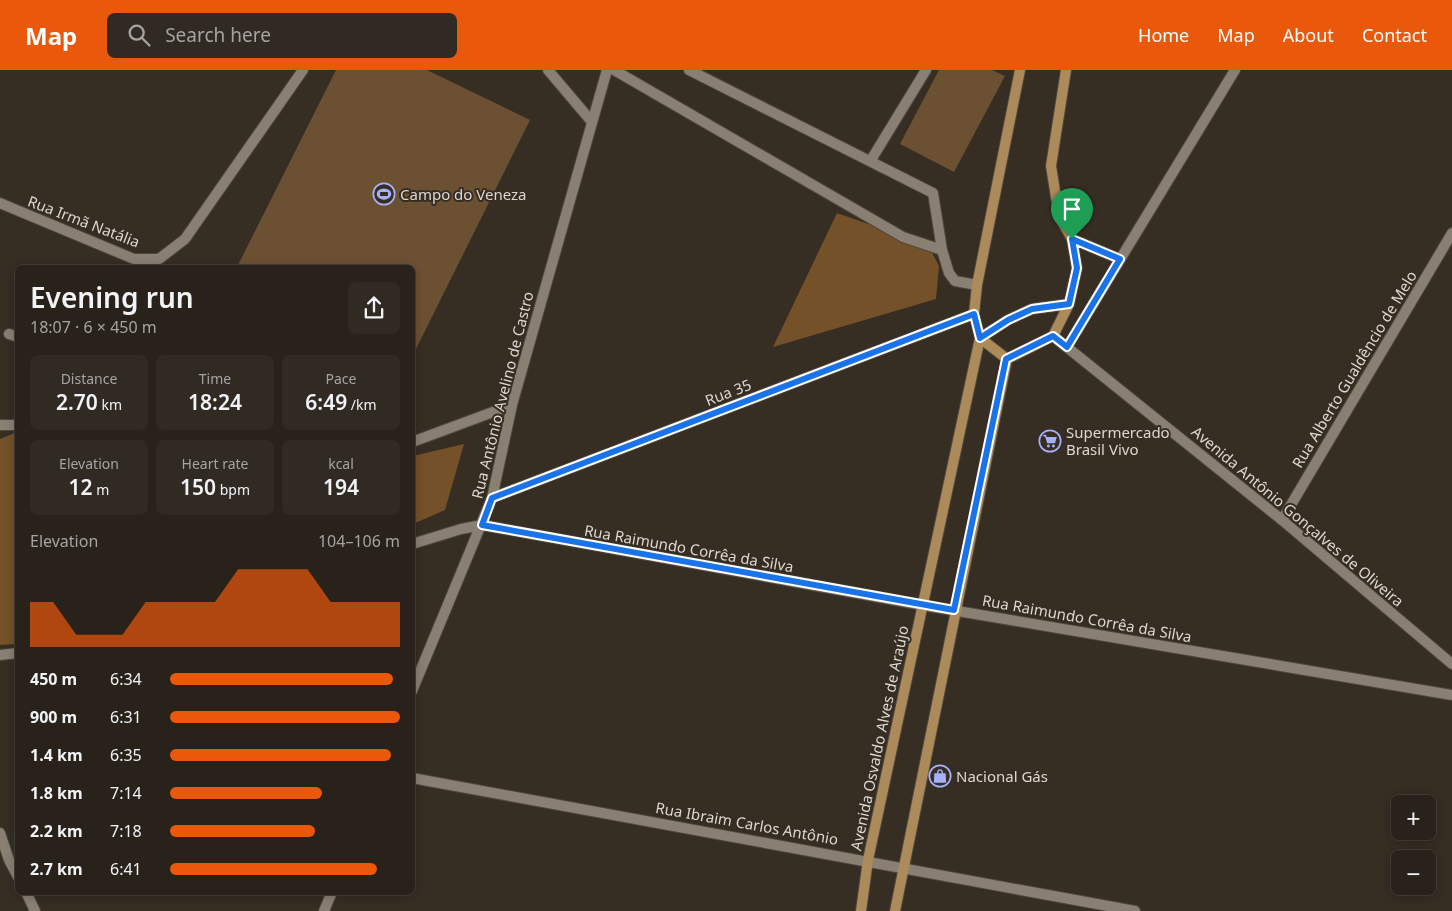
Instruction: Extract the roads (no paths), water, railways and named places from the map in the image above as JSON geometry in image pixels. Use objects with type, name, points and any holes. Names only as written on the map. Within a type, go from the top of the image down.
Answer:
[{"type":"street","name":"Rua Irmã Natália","points":[[0,203],[134,258],[160,259],[184,239],[303,70]]},
{"type":"street","points":[[548,70],[592,122]]},
{"type":"street","name":"Rua Antônio Avelino de Castro","points":[[415,684],[492,498],[512,405],[607,70]]},
{"type":"street","points":[[614,70],[903,237],[942,250]]},
{"type":"street","points":[[690,70],[872,160],[933,193],[942,250],[949,273],[955,281],[977,285]]},
{"type":"street","points":[[872,160],[926,70]]},
{"type":"street","points":[[1006,359],[980,338],[974,314],[977,285],[990,215],[1020,70]]},
{"type":"street","points":[[1006,359],[1053,336],[1069,304],[1077,268],[1072,239],[1059,216],[1051,166],[1066,70]]},
{"type":"street","points":[[1067,347],[1235,70]]},
{"type":"street","name":"Rua Alberto Gualdêncio de Melo","points":[[1282,520],[1452,233]]},
{"type":"street","points":[[1072,239],[1120,259]]},
{"type":"street","points":[[980,338],[1008,320],[1032,309],[1069,304]]},
{"type":"street","name":"Rua 35","points":[[492,498],[974,314]]},
{"type":"street","name":"Avenida Antônio Gonçalves de Oliveira","points":[[1053,336],[1282,520],[1452,664]]},
{"type":"street","name":"Avenida Osvaldo Alves de Araújo","points":[[861,911],[868,860],[980,338]]},
{"type":"street","points":[[895,911],[1006,359]]},
{"type":"street","points":[[415,441],[512,405]]},
{"type":"street","points":[[0,425],[15,425]]},
{"type":"street","points":[[415,543],[461,529],[482,525]]},
{"type":"street","name":"Rua Raimundo Corrêa da Silva","points":[[482,525],[922,605],[1452,695]]},
{"type":"street","points":[[0,655],[15,653]]},
{"type":"street","name":"Rua Ibraim Carlos Antônio","points":[[415,779],[868,860],[1135,911]]},
{"type":"street","points":[[0,833],[15,871]]},
{"type":"street","points":[[27,895],[35,911]]},
{"type":"street","points":[[324,911],[331,895]]},
{"type":"place","name":"Campo do Veneza","points":[[384,194]]},
{"type":"place","name":"Supermercado Brasil Vivo","points":[[1050,441]]},
{"type":"place","name":"Nacional Gás","points":[[940,776]]}]
